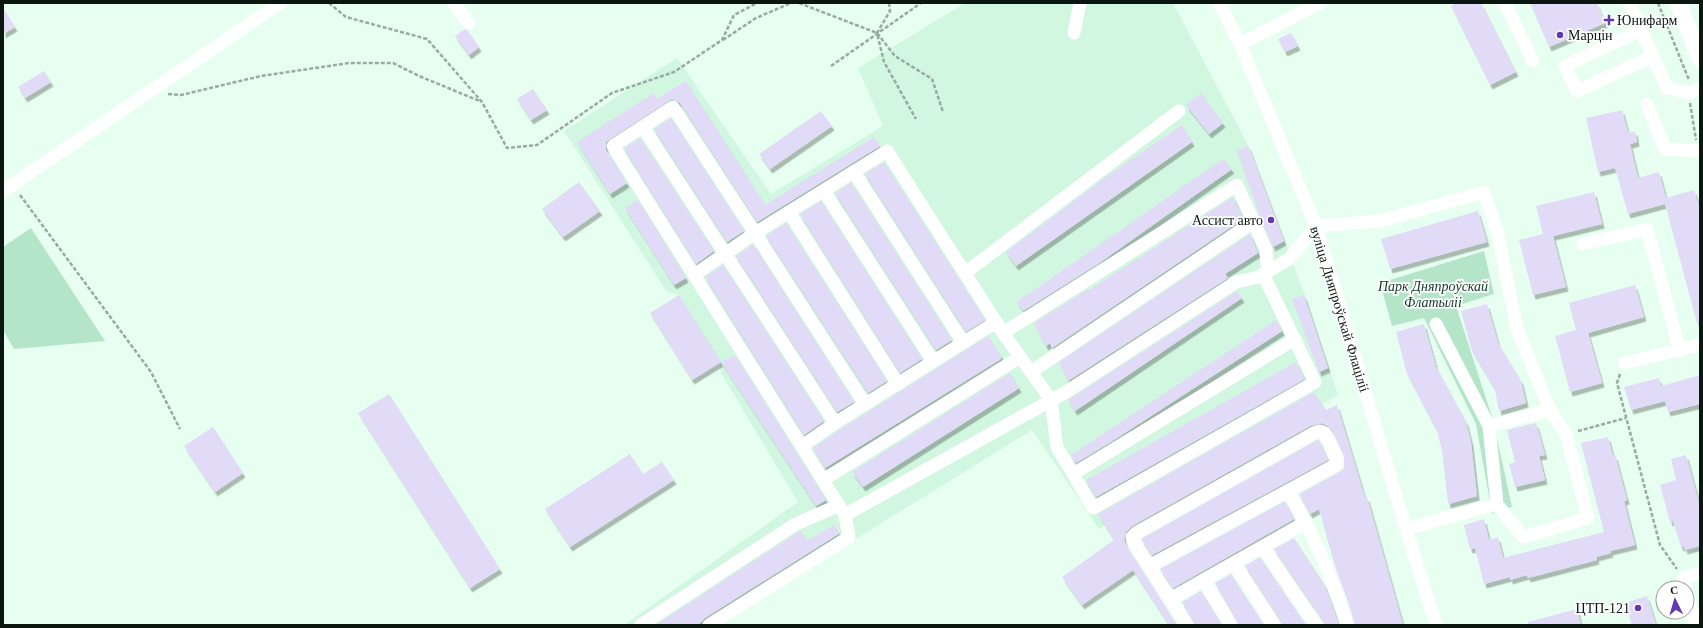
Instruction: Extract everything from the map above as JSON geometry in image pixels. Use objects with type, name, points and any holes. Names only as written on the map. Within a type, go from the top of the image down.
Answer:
[{"type":"main road","points":[[1678,3],[1700,59]]},
{"type":"street","points":[[8,188],[280,3]]},
{"type":"street","points":[[454,3],[469,23]]},
{"type":"street","points":[[1074,33],[1080,3]]},
{"type":"street","name":"вуліца Дняпроўскай Флаціліі","points":[[1219,3],[1240,44],[1316,226],[1436,625]]},
{"type":"street","points":[[1505,3],[1533,61]]},
{"type":"street","points":[[1629,3],[1667,88],[1689,93],[1700,88]]},
{"type":"street","points":[[1240,44],[1315,4]]},
{"type":"street","points":[[1641,30],[1565,66],[1577,91],[1653,56]]},
{"type":"street","points":[[1647,104],[1665,149],[1700,151]]},
{"type":"street","points":[[709,625],[849,537],[842,510],[613,146],[673,107],[864,404]]},
{"type":"street","points":[[965,273],[1179,111]]},
{"type":"street","points":[[643,127],[836,423]]},
{"type":"street","points":[[694,275],[755,233],[887,151],[999,327],[1051,400],[1057,447],[1093,508],[1315,382],[1294,339],[1266,273],[1266,250],[1237,184],[999,327],[963,342],[864,404],[802,446]]},
{"type":"street","points":[[854,172],[963,342]]},
{"type":"street","points":[[824,191],[933,361]]},
{"type":"street","points":[[641,625],[794,525],[842,510],[1051,400],[1236,282],[1259,277],[1266,273],[1289,259],[1316,226],[1380,221],[1484,192],[1498,235],[1517,329],[1550,410],[1566,434],[1588,518],[1523,537],[1497,504],[1489,426],[1436,324]]},
{"type":"street","points":[[789,212],[898,384]]},
{"type":"street","points":[[1031,372],[1254,222]]},
{"type":"street","points":[[1583,244],[1647,229],[1680,350]]},
{"type":"street","points":[[1073,474],[1294,339]]},
{"type":"street","points":[[1624,363],[1700,345]]},
{"type":"street","points":[[823,480],[1020,357]]},
{"type":"street","points":[[1489,426],[1550,410]]},
{"type":"street","points":[[1149,566],[1336,464],[1337,459],[1325,433],[1319,431],[1314,433],[1136,532],[1132,537],[1133,541],[1170,599],[1187,625]]},
{"type":"street","points":[[1288,491],[1306,522],[1338,594],[1347,625]]},
{"type":"street","points":[[1406,529],[1497,504]]},
{"type":"street","points":[[1170,599],[1306,522]]},
{"type":"street","points":[[1263,546],[1316,625]]},
{"type":"street","points":[[1234,563],[1274,625]]},
{"type":"street","points":[[1689,580],[1700,573]]},
{"type":"street","points":[[1204,580],[1231,625]]},
{"type":"path","points":[[329,3],[346,17],[426,39],[482,102],[507,148],[538,145],[612,93],[674,72],[756,18],[791,3]]},
{"type":"path","points":[[722,40],[734,15],[757,3]]},
{"type":"path","points":[[799,3],[877,33],[895,56],[932,79],[943,112]]},
{"type":"path","points":[[889,3],[890,11],[877,33],[884,62],[916,119]]},
{"type":"path","points":[[831,66],[921,3]]},
{"type":"path","points":[[148,92],[180,95],[261,76],[349,63],[393,62],[419,76],[482,102]]},
{"type":"path","points":[[8,188],[151,372],[180,429]]},
{"type":"path","points":[[1624,363],[1617,383],[1660,545],[1682,580]]},
{"type":"path","points":[[1566,434],[1626,418]]},
{"type":"shaded area","points":[[965,3],[1173,3],[1248,145],[1305,295],[1338,395],[1099,529],[1032,430],[717,625],[624,625],[798,502],[721,373],[720,362],[679,295],[666,291],[564,131],[677,58],[771,194],[883,126],[858,68]]},
{"type":"green space","points":[[31,228],[105,341],[14,349],[3,330],[3,247]]},
{"type":"green space","name":"Парк Дняпроўскай Флатыліі","points":[[1484,251],[1494,294],[1456,306],[1493,420],[1512,507],[1492,513],[1476,424],[1424,318],[1392,326],[1380,283]]},
{"type":"building","points":[[1457,3],[1481,3],[1516,72],[1490,85],[1451,6]]},
{"type":"building","name":"Марцін","points":[[1530,3],[1597,3],[1605,23],[1549,47]]},
{"type":"building","points":[[3,8],[15,27],[3,34]]},
{"type":"building","points":[[465,29],[479,47],[469,55],[455,36]]},
{"type":"building","points":[[1291,33],[1298,46],[1285,52],[1278,39]]},
{"type":"building","points":[[44,71],[51,82],[25,98],[18,87]]},
{"type":"building","points":[[686,81],[765,205],[874,137],[880,146],[757,222],[680,103],[672,99],[606,142],[606,150],[627,183],[610,194],[577,142],[654,93],[657,99]]},
{"type":"building","points":[[533,89],[547,110],[531,120],[517,99]]},
{"type":"building","points":[[1201,93],[1223,123],[1209,134],[1186,105]]},
{"type":"building","points":[[1622,110],[1628,133],[1635,131],[1637,142],[1630,144],[1638,178],[1659,172],[1666,198],[1694,190],[1700,210],[1700,323],[1697,323],[1665,204],[1628,214],[1615,168],[1598,172],[1586,118]]},
{"type":"building","points":[[821,111],[832,126],[770,169],[759,154]]},
{"type":"building","points":[[671,118],[744,231],[727,242],[654,129]]},
{"type":"building","points":[[1182,125],[1192,142],[1016,266],[1006,252],[1107,176]]},
{"type":"building","points":[[640,138],[714,251],[696,264],[624,148]]},
{"type":"building","points":[[1248,145],[1284,241],[1273,247],[1263,224],[1237,151]]},
{"type":"building","points":[[1223,159],[1232,169],[1098,264],[1023,311],[1017,302]]},
{"type":"building","points":[[884,162],[985,320],[966,332],[865,174]]},
{"type":"building","points":[[579,182],[600,211],[563,237],[542,209]]},
{"type":"building","points":[[851,183],[952,340],[936,350],[835,193]]},
{"type":"building","points":[[1594,192],[1602,224],[1553,236],[1566,287],[1533,295],[1519,240],[1543,234],[1536,206]]},
{"type":"building","points":[[1233,197],[1243,219],[1052,348],[1050,343],[1046,346],[1034,323],[1088,289],[1089,290]]},
{"type":"building","points":[[638,200],[686,278],[674,285],[625,208]]},
{"type":"building","points":[[821,201],[922,359],[900,373],[800,214]]},
{"type":"building","points":[[1478,211],[1487,242],[1390,269],[1381,239]]},
{"type":"building","points":[[786,223],[887,381],[868,393],[766,236]]},
{"type":"building","points":[[1250,234],[1258,253],[1225,274],[1228,278],[1068,381],[1059,362]]},
{"type":"building","points":[[753,244],[854,402],[837,412],[736,256]]},
{"type":"building","points":[[723,265],[824,421],[804,435],[705,277]]},
{"type":"building","points":[[1635,285],[1644,317],[1588,333],[1602,383],[1570,392],[1555,336],[1576,330],[1569,303]]},
{"type":"building","points":[[1237,291],[1242,298],[1075,411],[1068,400]]},
{"type":"building","points":[[679,295],[721,362],[692,380],[650,313]]},
{"type":"building","points":[[1304,295],[1328,368],[1319,372],[1292,299]]},
{"type":"building","points":[[1487,304],[1498,343],[1521,381],[1526,403],[1499,411],[1495,390],[1472,351],[1461,311]]},
{"type":"building","points":[[1276,320],[1282,331],[1111,442],[1076,463],[1073,459],[1071,455]]},
{"type":"building","points":[[1424,324],[1436,367],[1466,422],[1471,442],[1477,496],[1448,504],[1442,451],[1437,431],[1407,374],[1396,332]]},
{"type":"building","points":[[988,336],[1002,357],[1000,358],[1001,359],[825,468],[813,448]]},
{"type":"building","points":[[735,355],[826,500],[816,506],[721,362]]},
{"type":"building","points":[[1296,362],[1305,379],[1096,497],[1086,480]]},
{"type":"building","points":[[1010,373],[1019,388],[863,487],[852,472]]},
{"type":"building","points":[[1700,375],[1700,404],[1668,412],[1665,401],[1631,410],[1624,387],[1659,378],[1661,386]]},
{"type":"building","points":[[1314,392],[1326,410],[1337,405],[1365,498],[1367,497],[1403,625],[1355,625],[1335,566],[1319,509],[1310,514],[1299,494],[1344,468],[1344,456],[1332,430],[1328,426],[1321,423],[1310,426],[1132,526],[1126,532],[1124,539],[1126,545],[1177,625],[1169,625],[1133,570],[1082,605],[1062,577],[1114,540],[1098,514]]},
{"type":"building","points":[[389,394],[500,569],[470,588],[358,413]]},
{"type":"building","points":[[1536,423],[1545,455],[1539,456],[1545,480],[1515,487],[1509,464],[1515,462],[1507,430]]},
{"type":"building","points":[[213,427],[243,473],[215,492],[184,446]]},
{"type":"building","points":[[1608,437],[1613,456],[1615,455],[1627,500],[1624,501],[1635,545],[1610,551],[1611,553],[1596,557],[1597,560],[1528,578],[1527,575],[1510,580],[1510,577],[1484,584],[1475,548],[1470,549],[1464,525],[1484,519],[1489,540],[1498,537],[1503,558],[1604,532],[1581,443]]},
{"type":"building","points":[[1319,440],[1328,460],[1152,555],[1141,539]]},
{"type":"building","points":[[630,454],[643,474],[662,462],[674,480],[570,547],[545,509]]},
{"type":"building","points":[[1686,455],[1700,507],[1700,546],[1685,550],[1684,546],[1681,547],[1673,521],[1670,522],[1660,485],[1676,480],[1671,459]]},
{"type":"building","points":[[1285,501],[1294,519],[1173,588],[1160,569]]},
{"type":"building","points":[[834,525],[840,533],[705,618],[698,625],[656,625],[798,532],[801,531],[807,541]]},
{"type":"building","points":[[1294,538],[1324,584],[1339,625],[1324,625],[1323,620],[1274,549]]},
{"type":"building","points":[[1260,557],[1306,625],[1282,625],[1281,621],[1245,566]]},
{"type":"building","points":[[1231,574],[1264,625],[1239,625],[1215,583]]},
{"type":"building","points":[[1201,591],[1222,625],[1195,625],[1182,602]]},
{"type":"building","name":"ЦТП-121","points":[[1647,596],[1656,625],[1632,625],[1625,603]]},
{"type":"building","points":[[1577,609],[1581,625],[1528,625],[1528,622]]},
{"type":"place","name":"Юнифарм","points":[[1609,20]]},
{"type":"place","name":"Марцін","points":[[1560,35]]},
{"type":"place","name":"Ассист авто","points":[[1271,220]]},
{"type":"place","name":"ЦТП-121","points":[[1638,608]]}]
